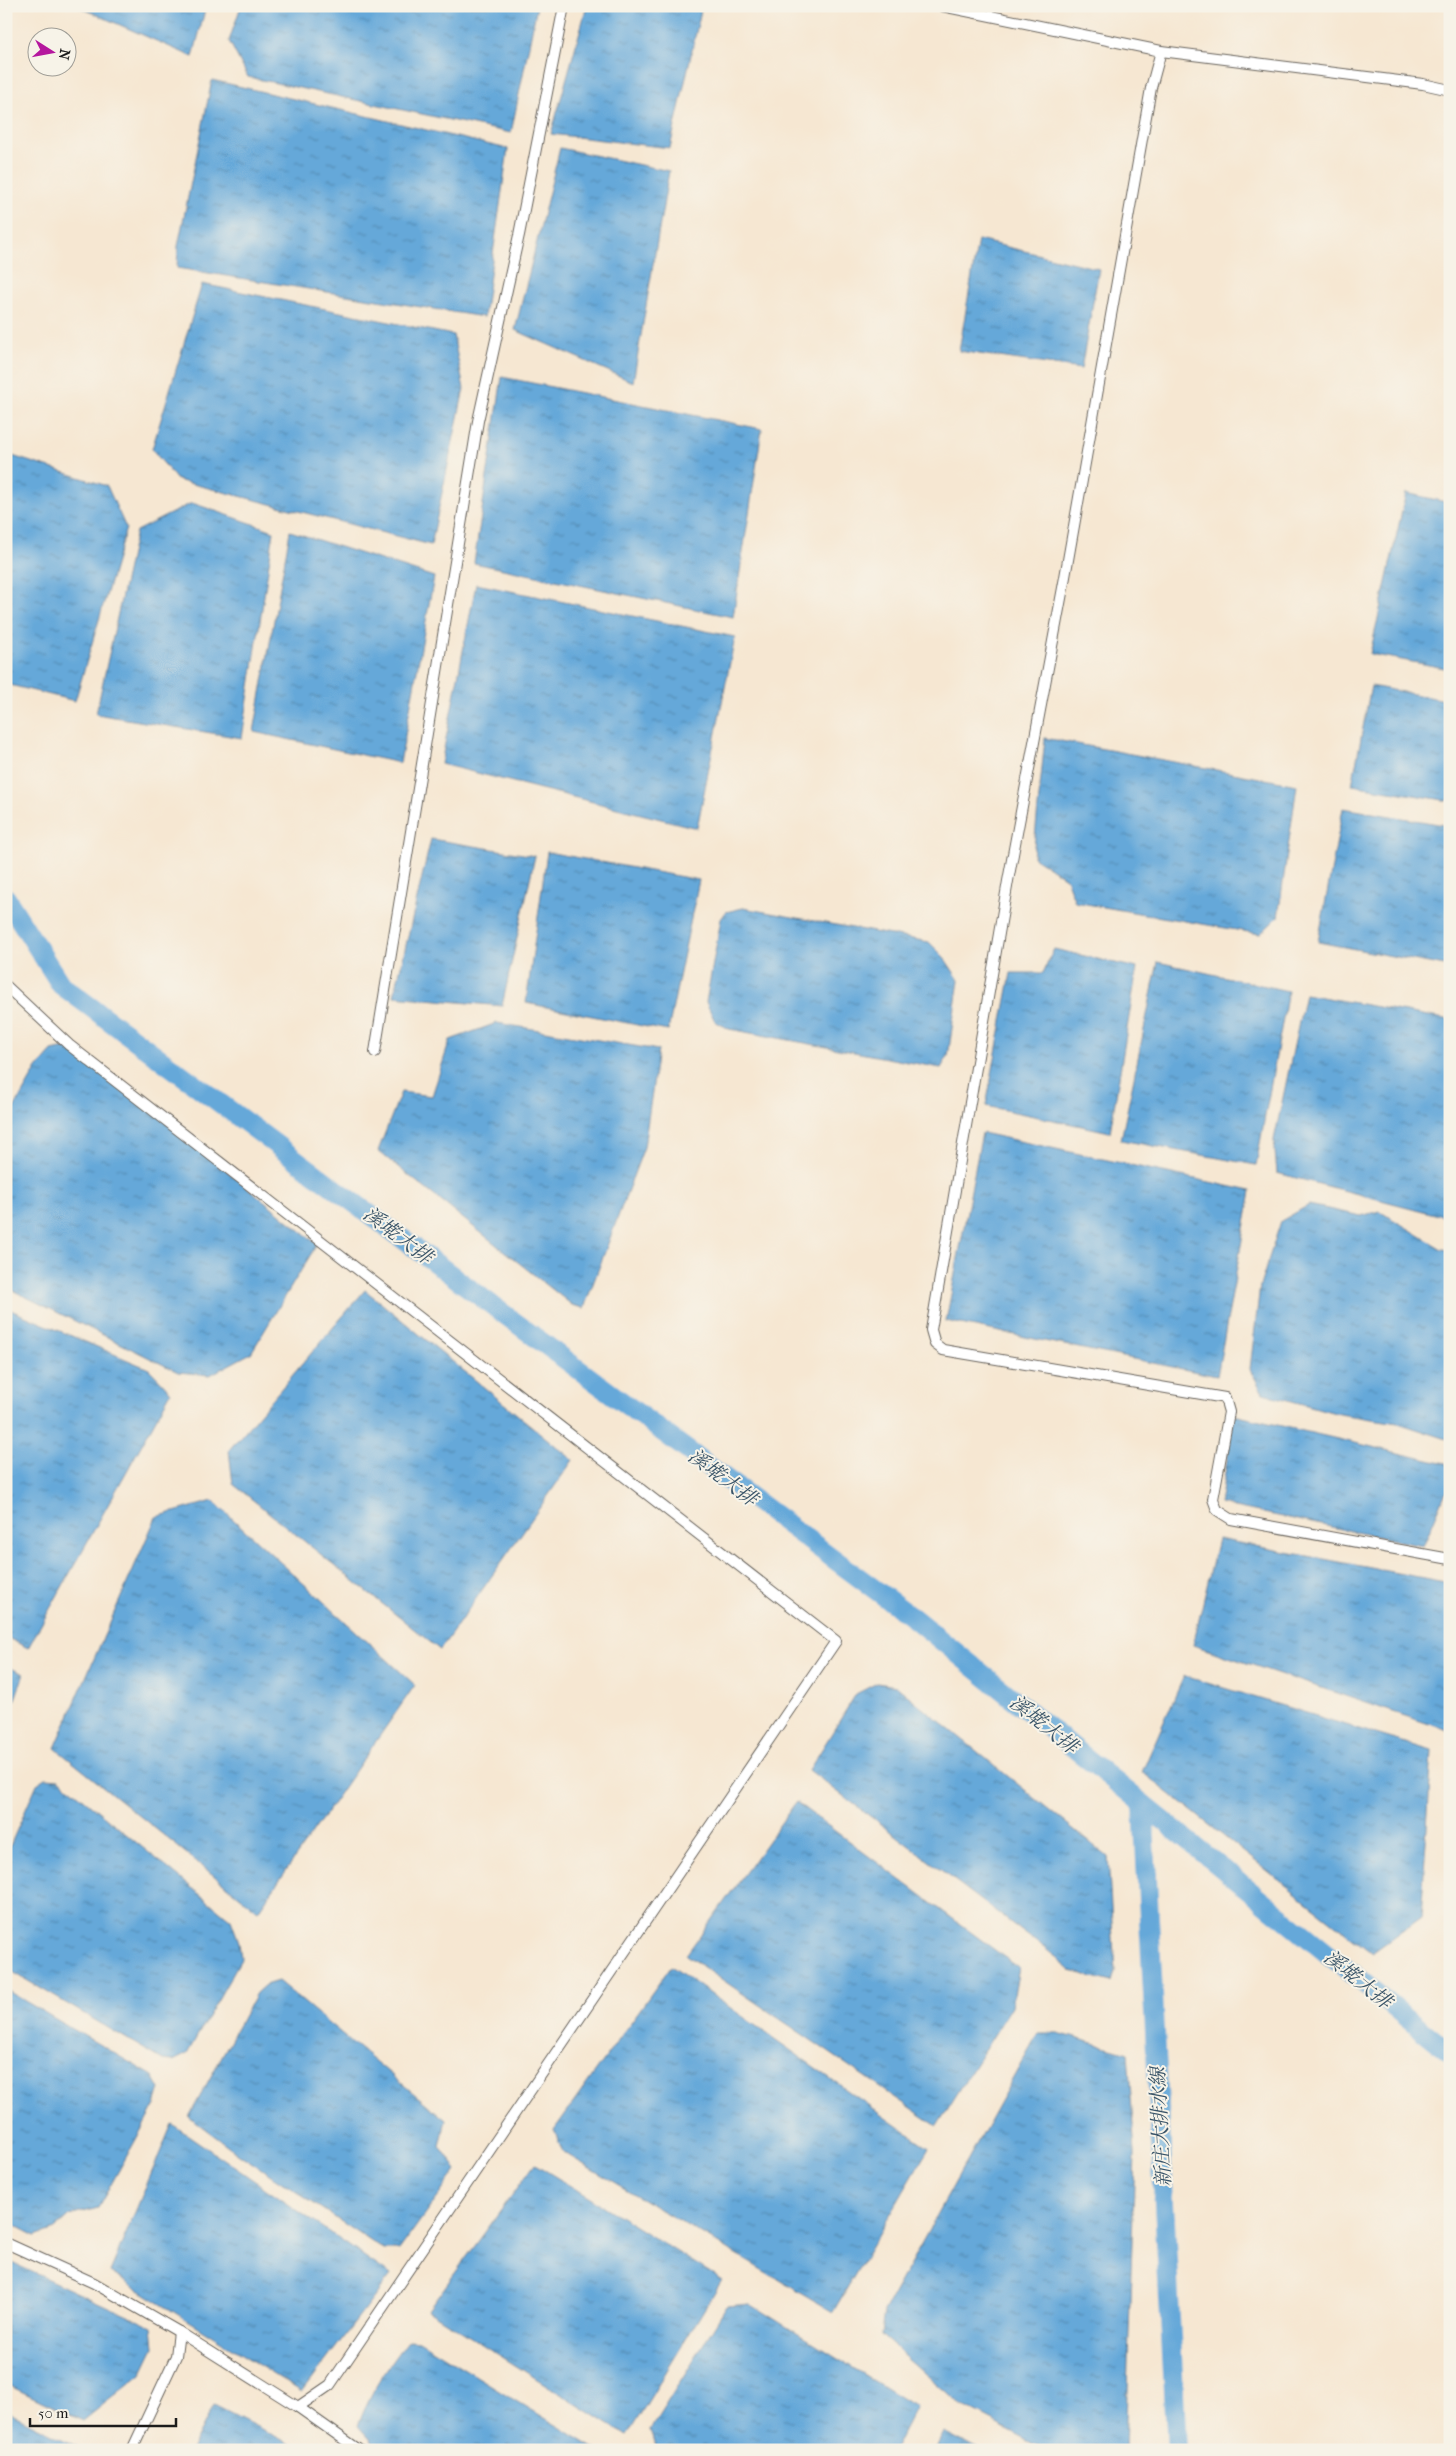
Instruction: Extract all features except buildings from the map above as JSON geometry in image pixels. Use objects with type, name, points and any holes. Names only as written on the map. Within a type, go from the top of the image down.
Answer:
[{"type":"lane","points":[[374,1052],[478,421],[519,235],[564,6]]},
{"type":"lane","points":[[942,6],[1161,51],[1450,90]]},
{"type":"lane","points":[[1161,51],[1151,88],[1065,577],[1006,890],[931,1330],[935,1344],[943,1350],[1225,1398],[1229,1412],[1213,1499],[1217,1510],[1231,1519],[1450,1559]]},
{"type":"lane","points":[[6,986],[68,1045],[836,1641],[330,2385],[298,2406]]},
{"type":"lane","points":[[6,2243],[94,2283],[179,2332],[298,2406],[359,2450]]},
{"type":"lane","points":[[132,2450],[176,2356],[179,2332]]},
{"type":"water","points":[[77,6],[206,6],[193,57]]},
{"type":"water","points":[[241,6],[537,6],[511,133],[248,77],[229,41]]},
{"type":"water","points":[[587,6],[702,6],[670,148],[551,134]]},
{"type":"water","points":[[212,80],[508,149],[484,317],[177,268],[178,246]]},
{"type":"water","points":[[560,148],[669,171],[633,382],[515,330]]},
{"type":"water","points":[[978,240],[1099,269],[1081,369],[959,351]]},
{"type":"water","points":[[202,284],[453,335],[464,389],[431,545],[177,480],[152,449]]},
{"type":"water","points":[[502,377],[762,429],[733,617],[474,563]]},
{"type":"water","points":[[6,454],[107,486],[126,528],[75,701],[6,684]]},
{"type":"water","points":[[1406,493],[1450,503],[1450,669],[1370,654]]},
{"type":"water","points":[[192,503],[274,531],[242,738],[96,714],[136,531]]},
{"type":"water","points":[[290,531],[434,577],[400,763],[254,732]]},
{"type":"water","points":[[476,584],[735,637],[697,828],[441,764]]},
{"type":"water","points":[[1371,686],[1450,701],[1450,801],[1352,785]]},
{"type":"water","points":[[1045,738],[1297,785],[1278,917],[1260,934],[1075,902],[1066,878],[1033,857]]},
{"type":"water","points":[[1343,808],[1450,826],[1450,967],[1318,942]]},
{"type":"water","points":[[431,839],[535,856],[502,1006],[394,996]]},
{"type":"water","points":[[547,852],[699,880],[668,1031],[526,1003]]},
{"type":"water","points":[[743,908],[929,942],[943,956],[959,980],[948,1056],[941,1068],[729,1029],[715,1021],[706,1002],[721,919],[726,912]]},
{"type":"water","points":[[1054,949],[1137,968],[1110,1132],[986,1106],[1011,973],[1043,973]]},
{"type":"water","points":[[1158,962],[1288,991],[1256,1165],[1121,1140]]},
{"type":"water","points":[[1305,994],[1450,1020],[1450,1218],[1277,1173],[1274,1140]]},
{"type":"water","points":[[497,1023],[658,1050],[644,1147],[584,1308],[572,1305],[378,1151],[401,1092],[432,1096],[450,1040]]},
{"type":"water","points":[[74,1046],[317,1244],[251,1353],[210,1375],[178,1372],[6,1287],[6,1122],[37,1068],[52,1051]]},
{"type":"water","points":[[982,1133],[1251,1191],[1217,1376],[946,1321]]},
{"type":"water","points":[[1309,1205],[1361,1216],[1379,1211],[1442,1249],[1450,1250],[1450,1440],[1398,1423],[1339,1414],[1263,1393],[1250,1369],[1260,1286],[1281,1221]]},
{"type":"water","points":[[365,1290],[573,1460],[440,1650],[233,1484],[229,1450]]},
{"type":"water","points":[[6,1308],[149,1369],[171,1392],[28,1648],[6,1637]]},
{"type":"water","points":[[1234,1415],[1450,1465],[1450,1482],[1423,1546],[1220,1504]]},
{"type":"water","points":[[213,1501],[415,1685],[258,1911],[55,1748],[156,1517]]},
{"type":"water","points":[[1218,1539],[1450,1583],[1450,1731],[1193,1645]]},
{"type":"water","points":[[6,1666],[24,1674],[6,1724]]},
{"type":"water","points":[[1184,1676],[1432,1751],[1421,1917],[1372,1953],[1142,1772]]},
{"type":"water","points":[[877,1683],[896,1686],[1108,1857],[1115,1971],[1112,1982],[1071,1971],[1056,1957],[809,1770],[856,1694]]},
{"type":"water","points":[[46,1778],[59,1779],[231,1920],[239,1942],[241,1959],[187,2054],[173,2061],[163,2060],[6,1968],[6,1855],[37,1784]]},
{"type":"water","points":[[796,1802],[1019,1968],[1012,2006],[937,2126],[686,1955]]},
{"type":"water","points":[[671,1966],[929,2148],[833,2312],[563,2152],[554,2130]]},
{"type":"water","points":[[278,1981],[446,2120],[440,2146],[457,2170],[399,2250],[384,2250],[239,2154],[189,2117],[256,1993],[265,1985]]},
{"type":"water","points":[[6,1990],[153,2076],[160,2089],[155,2105],[98,2208],[69,2216],[55,2229],[35,2236],[6,2221]]},
{"type":"water","points":[[1038,2033],[1058,2033],[1128,2053],[1135,2154],[1125,2450],[1048,2450],[961,2405],[881,2335],[884,2311]]},
{"type":"water","points":[[172,2124],[391,2275],[302,2392],[110,2272]]},
{"type":"water","points":[[535,2164],[722,2280],[627,2436],[428,2310]]},
{"type":"water","points":[[6,2260],[152,2327],[154,2347],[141,2374],[83,2421],[6,2384]]},
{"type":"water","points":[[750,2304],[916,2407],[894,2450],[656,2450],[650,2430],[727,2306]]},
{"type":"water","points":[[408,2340],[419,2341],[597,2450],[380,2450],[358,2426],[379,2382],[393,2359]]},
{"type":"water","points":[[214,2405],[302,2450],[191,2450]]},
{"type":"water","points":[[6,2411],[78,2447],[80,2450],[6,2450]]},
{"type":"water","points":[[944,2432],[979,2450],[935,2450]]},
{"type":"waterway","name":"溪墘大排","points":[[6,898],[61,985],[916,1620],[1450,2053]]},
{"type":"waterway","name":"新庄大排水線","points":[[1143,1804],[1177,2450]]}]
